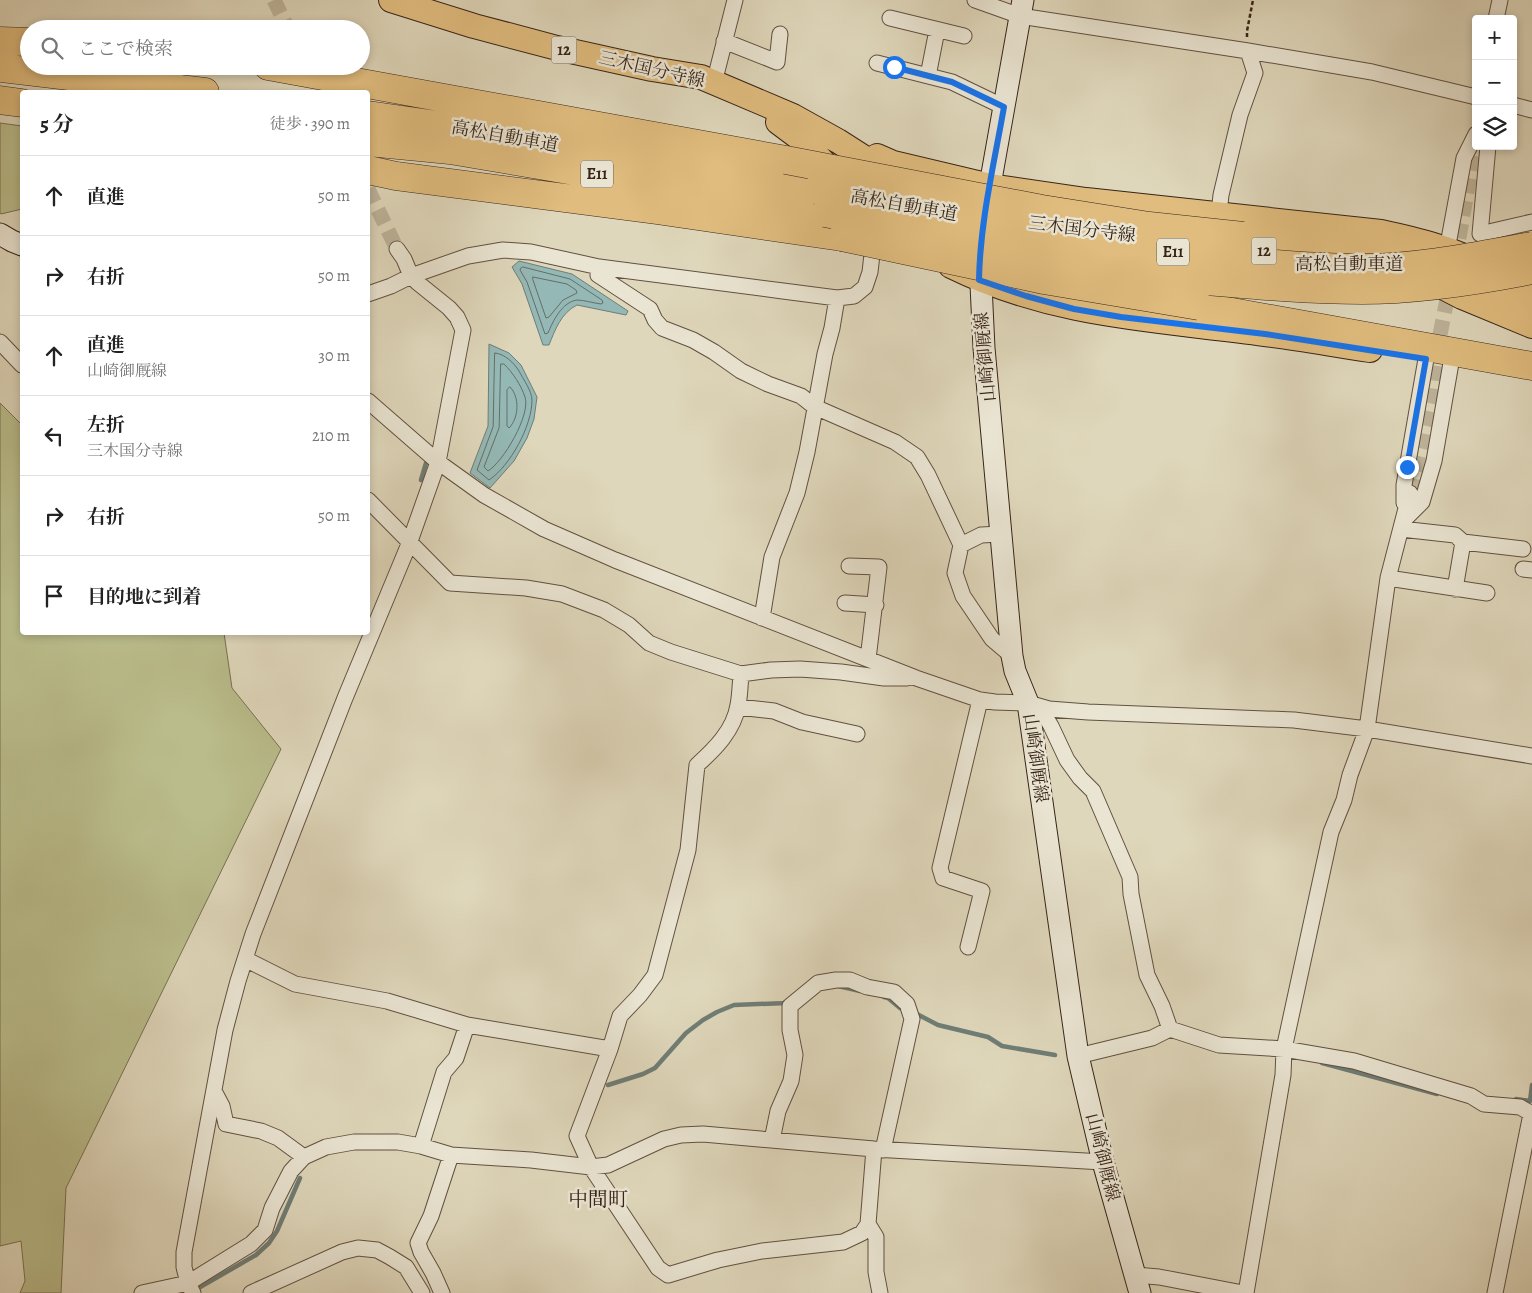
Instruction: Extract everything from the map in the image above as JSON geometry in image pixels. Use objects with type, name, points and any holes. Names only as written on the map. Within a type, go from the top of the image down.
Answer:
[{"type":"highway","points":[[0,41],[20,42]]},
{"type":"highway","points":[[0,68],[20,70]]},
{"type":"highway","points":[[60,75],[189,90]]},
{"type":"highway","points":[[318,75],[786,160],[1052,211],[1149,226],[1366,248],[1427,259],[1457,272],[1517,307],[1532,313]]},
{"type":"highway","name":"高松自動車道","points":[[370,114],[458,128],[821,201],[1184,279],[1362,290],[1420,288],[1532,270]]},
{"type":"highway","name":"高松自動車道","points":[[370,142],[450,150],[1238,261],[1363,268],[1416,264],[1532,246]]},
{"type":"highway","points":[[370,170],[396,176],[658,210],[842,237],[1044,280],[1532,366]]},
{"type":"main road","name":"三木国分寺線","points":[[391,0],[547,46],[701,78],[793,116],[838,141],[917,192],[947,207],[985,216],[1360,262],[1403,270],[1532,326]]},
{"type":"main road","name":"山崎御厩線","points":[[1021,8],[985,216],[980,260],[979,280],[984,348],[1012,656],[1016,671],[1034,704],[1078,1056],[1103,1162],[1137,1284]]},
{"type":"main road","name":"三木国分寺線","points":[[739,94],[802,140],[835,175],[905,242],[979,280],[1036,299],[1074,309],[1121,317],[1265,334],[1532,375]]},
{"type":"main road","points":[[838,141],[894,163],[990,186],[1086,200],[1381,232],[1420,240],[1485,266],[1532,299]]},
{"type":"street","points":[[714,83],[735,0]]},
{"type":"street","points":[[975,0],[1372,72],[1472,96]]},
{"type":"street","points":[[1497,15],[1500,0]]},
{"type":"street","points":[[890,18],[964,36]]},
{"type":"street","points":[[928,76],[937,30]]},
{"type":"street","points":[[724,41],[777,62],[780,34]]},
{"type":"street","points":[[1219,214],[1221,194],[1240,115],[1255,73],[1248,51]]},
{"type":"street","points":[[877,63],[952,82],[1004,107]]},
{"type":"street","points":[[1517,106],[1532,110]]},
{"type":"street","points":[[1447,250],[1464,158],[1472,142]]},
{"type":"street","points":[[1479,150],[1480,234],[1532,222]]},
{"type":"street","points":[[370,293],[411,276],[468,256],[503,250],[530,252],[599,267],[837,298],[854,296],[864,286],[870,272],[876,213]]},
{"type":"street","points":[[190,1287],[184,1267],[184,1252],[225,1030],[245,959],[259,918],[345,698],[409,544],[438,462],[459,357],[463,330],[458,317],[411,276],[397,248]]},
{"type":"street","points":[[599,267],[598,274],[650,309],[655,320],[662,328],[693,340],[714,352],[740,371],[801,396],[815,406],[895,442],[917,457],[928,474],[961,545],[955,573],[963,596],[992,639],[1012,656]]},
{"type":"street","points":[[762,618],[772,557],[797,493],[837,298]]},
{"type":"street","points":[[0,342],[20,363]]},
{"type":"street","points":[[1402,525],[1404,485],[1426,359]]},
{"type":"street","points":[[1402,525],[1422,502],[1434,460],[1452,363]]},
{"type":"street","points":[[370,403],[438,462],[484,495],[544,529],[615,560],[762,618],[916,678],[980,700],[1034,704],[1049,709],[1088,712],[1294,720],[1367,729],[1532,756]]},
{"type":"street","points":[[1137,1284],[1160,1277],[1244,1293],[1282,1085],[1284,1049],[1331,832],[1344,800],[1350,775],[1367,729],[1388,578],[1410,493]]},
{"type":"street","points":[[370,502],[409,544],[450,583],[526,588],[562,594],[604,610],[629,625],[649,643],[671,652],[741,674],[800,669],[884,678],[916,678]]},
{"type":"street","points":[[1402,525],[1455,535],[1463,542],[1523,549]]},
{"type":"street","points":[[961,545],[981,535],[1001,534]]},
{"type":"street","points":[[1454,589],[1463,542]]},
{"type":"street","points":[[849,566],[879,567],[876,605],[868,659]]},
{"type":"street","points":[[1388,578],[1454,589],[1487,592]]},
{"type":"street","points":[[845,603],[876,605]]},
{"type":"street","points":[[741,674],[738,707],[728,731],[710,753],[697,765],[688,850],[655,975],[640,995],[620,1016],[610,1050],[577,1136],[591,1168],[658,1268],[668,1275],[718,1260],[762,1251],[843,1242],[862,1233],[868,1224],[878,1149],[912,1018],[907,1004],[894,992],[867,987],[850,980],[836,980],[818,983],[790,1006],[790,1030],[795,1055],[791,1081],[778,1111],[772,1140]]},
{"type":"street","points":[[968,947],[982,891],[942,878],[940,868],[980,700]]},
{"type":"street","points":[[1034,704],[1051,726],[1067,760],[1080,778],[1093,791],[1130,877],[1131,894],[1147,975],[1162,1006],[1170,1029]]},
{"type":"street","points":[[738,707],[774,711],[802,722],[857,734]]},
{"type":"street","points":[[245,959],[295,984],[387,1001],[467,1025],[610,1050]]},
{"type":"street","points":[[421,1146],[444,1072],[456,1058],[467,1025]]},
{"type":"street","points":[[1078,1056],[1152,1038],[1170,1029],[1219,1044],[1284,1049],[1354,1062],[1471,1096],[1484,1104],[1520,1107],[1531,1114],[1495,1293]]},
{"type":"street","points":[[214,1091],[222,1106],[226,1124],[260,1131],[278,1138],[304,1157]]},
{"type":"street","points":[[142,1293],[190,1287],[251,1244],[265,1230],[272,1208],[291,1171],[304,1157],[326,1147],[354,1142],[398,1142],[421,1146],[451,1156],[531,1160],[591,1168],[608,1165],[664,1139],[682,1135],[703,1134],[878,1149],[1103,1162]]},
{"type":"street","points":[[442,1293],[421,1252],[418,1242],[431,1216],[451,1156]]},
{"type":"street","points":[[868,1224],[876,1237],[876,1272],[880,1293]]},
{"type":"street","points":[[251,1293],[342,1252],[358,1248],[377,1250],[406,1267],[422,1293]]},
{"type":"path","points":[[1248,51],[1247,31],[1253,0]]},
{"type":"green space","points":[[0,123],[20,126],[20,209],[0,213]]},
{"type":"green space","points":[[0,403],[20,423],[20,635],[224,635],[232,688],[281,749],[66,1188],[61,1293],[20,1293],[25,1281],[21,1241],[0,1246]]},
{"type":"water","points":[[519,261],[572,274],[628,311],[626,315],[577,305],[571,308],[563,317],[549,345],[543,345],[522,284],[512,267]]},
{"type":"water","points":[[489,344],[509,353],[521,365],[537,397],[534,419],[527,438],[514,461],[490,488],[470,473],[488,426]]},
{"type":"waterway","points":[[421,480],[426,463]]},
{"type":"waterway","points":[[838,986],[860,991]]},
{"type":"waterway","points":[[884,997],[900,1008]]},
{"type":"waterway","points":[[608,1085],[643,1074],[655,1068],[686,1033],[717,1012],[734,1005],[787,1003]]},
{"type":"waterway","points":[[915,1013],[938,1025],[988,1037],[1002,1046],[1055,1055]]},
{"type":"waterway","points":[[1322,1063],[1437,1094]]},
{"type":"waterway","points":[[1516,1099],[1530,1101],[1532,1085]]},
{"type":"waterway","points":[[195,1290],[256,1255],[269,1243],[277,1231],[300,1178]]},
{"type":"tunnel","points":[[274,0],[284,20]]},
{"type":"tunnel","points":[[1455,261],[1474,152]]},
{"type":"tunnel","points":[[370,193],[397,249]]},
{"type":"tunnel","points":[[1410,493],[1431,403],[1439,340],[1450,284]]},
{"type":"district","name":"中間町","points":[[598,1199]]},
{"type":"route","points":[[894,67],[952,82],[1004,107],[985,216],[979,280],[1026,296],[1074,309],[1121,317],[1265,334],[1426,359],[1407,467]]}]
